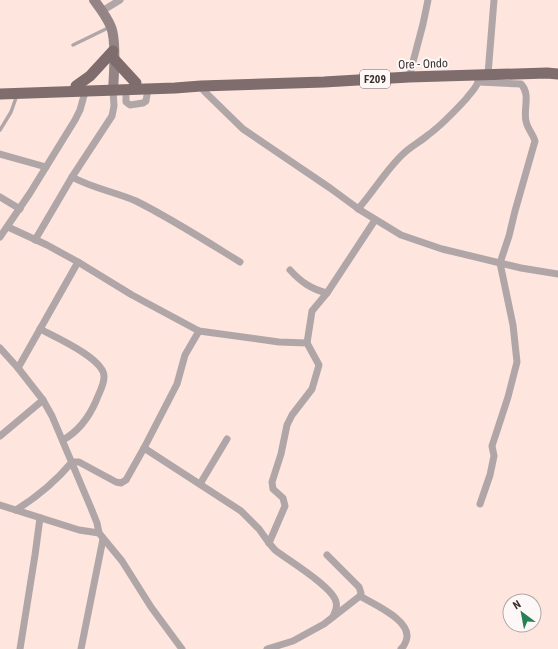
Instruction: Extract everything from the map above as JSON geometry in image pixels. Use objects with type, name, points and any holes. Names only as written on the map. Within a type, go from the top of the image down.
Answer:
[{"type":"main road","points":[[94,0],[111,26],[113,36],[113,87]]},
{"type":"main road","points":[[113,54],[136,83]]},
{"type":"main road","points":[[80,89],[90,76],[113,54]]},
{"type":"main road","name":"Ore - Ondo","points":[[197,86],[324,82],[409,77],[482,77],[547,73],[558,74]]},
{"type":"main road","name":"F209","points":[[0,94],[20,93],[32,90],[113,87],[136,83],[182,83],[197,86]]},
{"type":"main road","name":"F209","points":[[113,87],[126,89],[148,89],[197,86]]},
{"type":"street","points":[[102,11],[120,0]]},
{"type":"street","points":[[409,77],[428,0]]},
{"type":"street","points":[[358,209],[383,176],[404,153],[442,125],[474,91],[482,77],[494,0]]},
{"type":"street","points":[[480,504],[490,475],[494,456],[492,446],[517,362],[513,325],[500,263],[509,236],[535,141],[534,135],[526,122],[527,97],[525,88],[521,84],[482,77]]},
{"type":"street","points":[[197,86],[243,129],[330,188],[358,209],[401,235],[442,249],[521,268],[558,274]]},
{"type":"street","points":[[35,240],[72,177],[112,116],[114,106],[113,87]]},
{"type":"street","points":[[0,237],[20,209],[80,110],[80,89]]},
{"type":"street","points":[[126,89],[126,102],[130,105],[143,103],[146,101],[148,89]]},
{"type":"street","points":[[0,154],[46,166]]},
{"type":"street","points":[[72,177],[84,183],[141,204],[178,223],[240,262]]},
{"type":"street","points":[[0,197],[20,209]]},
{"type":"street","points":[[269,543],[286,506],[283,498],[274,489],[272,482],[281,454],[285,432],[292,415],[312,389],[319,365],[307,343],[312,311],[328,293],[375,220]]},
{"type":"street","points":[[8,227],[78,262],[132,295],[199,330],[279,342],[307,343]]},
{"type":"street","points":[[18,368],[78,262]]},
{"type":"street","points":[[290,270],[308,287],[328,293]]},
{"type":"street","points":[[40,329],[95,361],[102,368],[105,376],[94,407],[84,423],[73,434],[63,440]]},
{"type":"street","points":[[16,510],[45,490],[72,462],[79,462],[116,482],[121,483],[126,480],[177,384],[185,355],[199,330]]},
{"type":"street","points":[[0,348],[43,400],[52,416],[97,523],[101,536],[122,561],[151,607],[182,649]]},
{"type":"street","points":[[0,436],[43,400]]},
{"type":"street","points":[[200,484],[227,439]]},
{"type":"street","points":[[144,448],[241,511],[259,529],[269,543],[282,555],[328,590],[336,600],[337,608],[333,616]]},
{"type":"street","points":[[0,504],[40,518],[101,536]]},
{"type":"street","points":[[20,649],[36,555],[40,518]]},
{"type":"street","points":[[81,649],[101,536]]},
{"type":"street","points":[[267,649],[293,641],[324,624],[360,596],[361,592],[359,587],[327,555]]},
{"type":"street","points":[[360,596],[397,617],[405,627],[407,635],[406,641],[401,649]]},
{"type":"lane","points":[[73,45],[111,26]]},
{"type":"lane","points":[[0,130],[20,93]]}]
